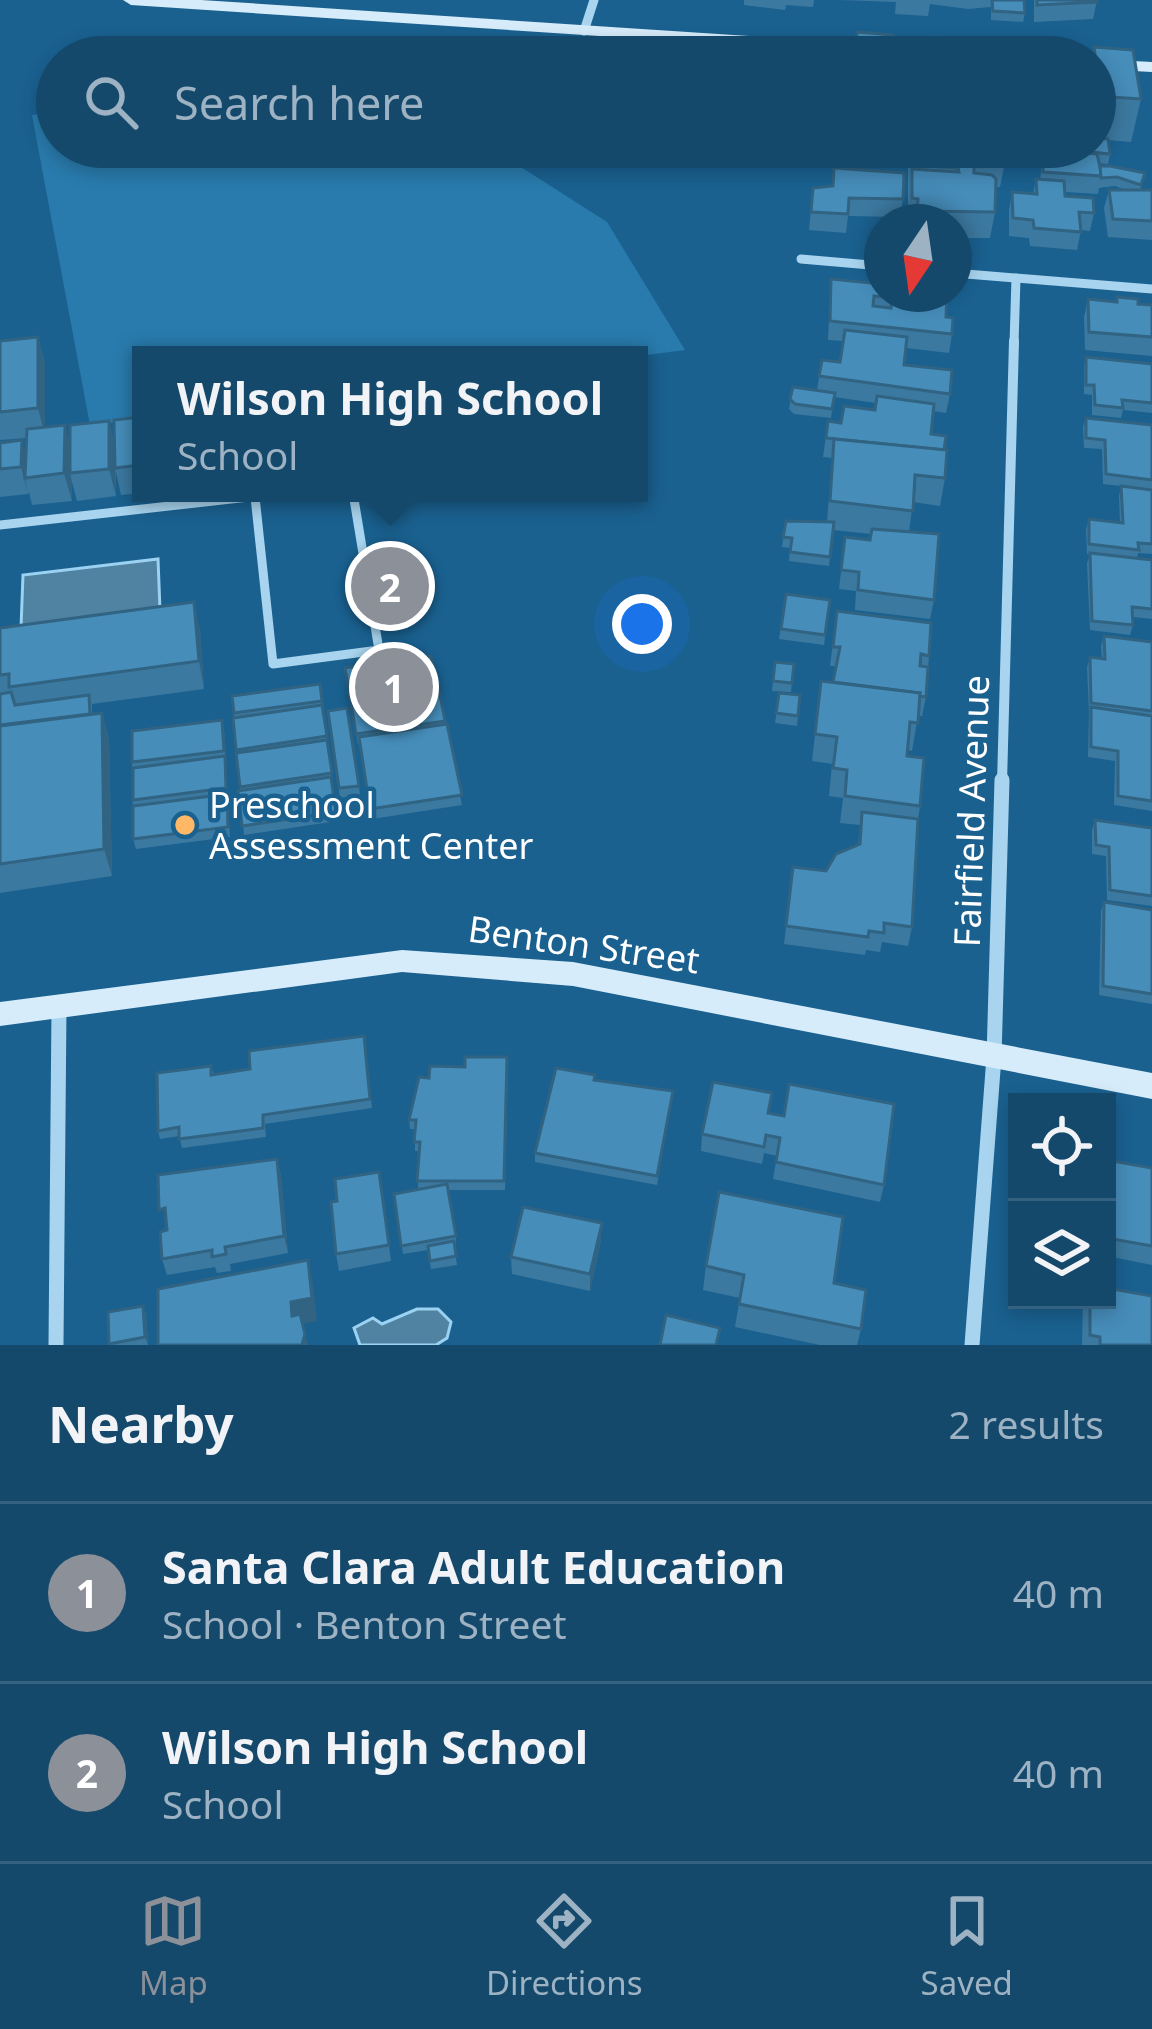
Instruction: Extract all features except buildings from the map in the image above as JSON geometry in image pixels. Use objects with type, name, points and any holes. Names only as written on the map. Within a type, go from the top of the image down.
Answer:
[{"type":"main road","points":[[131,0],[662,36]]},
{"type":"main road","points":[[1116,65],[1152,67]]},
{"type":"main road","name":"Benton Street","points":[[0,1014],[402,961],[492,964],[572,974],[1152,1086]]},
{"type":"street","points":[[584,31],[594,0]]},
{"type":"street","points":[[801,259],[864,264]]},
{"type":"street","points":[[972,274],[1152,289]]},
{"type":"street","name":"Fairfield Avenue","points":[[972,1345],[994,1058],[1016,278]]},
{"type":"street","points":[[56,1345],[58,1005]]},
{"type":"lane","points":[[0,525],[202,502]]},
{"type":"lane","points":[[256,502],[273,664],[379,650],[354,502]]},
{"type":"shaded area","points":[[42,168],[523,168],[607,222],[685,350],[648,355],[648,346],[132,346],[132,420],[90,425]]},
{"type":"shaded area","points":[[158,559],[160,610],[21,628],[23,575]]},
{"type":"shaded area","points":[[417,1309],[438,1309],[451,1322],[447,1338],[436,1345],[360,1345],[354,1328],[373,1318],[382,1324]]},
{"type":"place","name":"Wilson High School","points":[[390,586]]},
{"type":"place","name":"Santa Clara Adult Education","points":[[394,687]]},
{"type":"place","name":"Preschool Assessment Center","points":[[185,825]]}]
